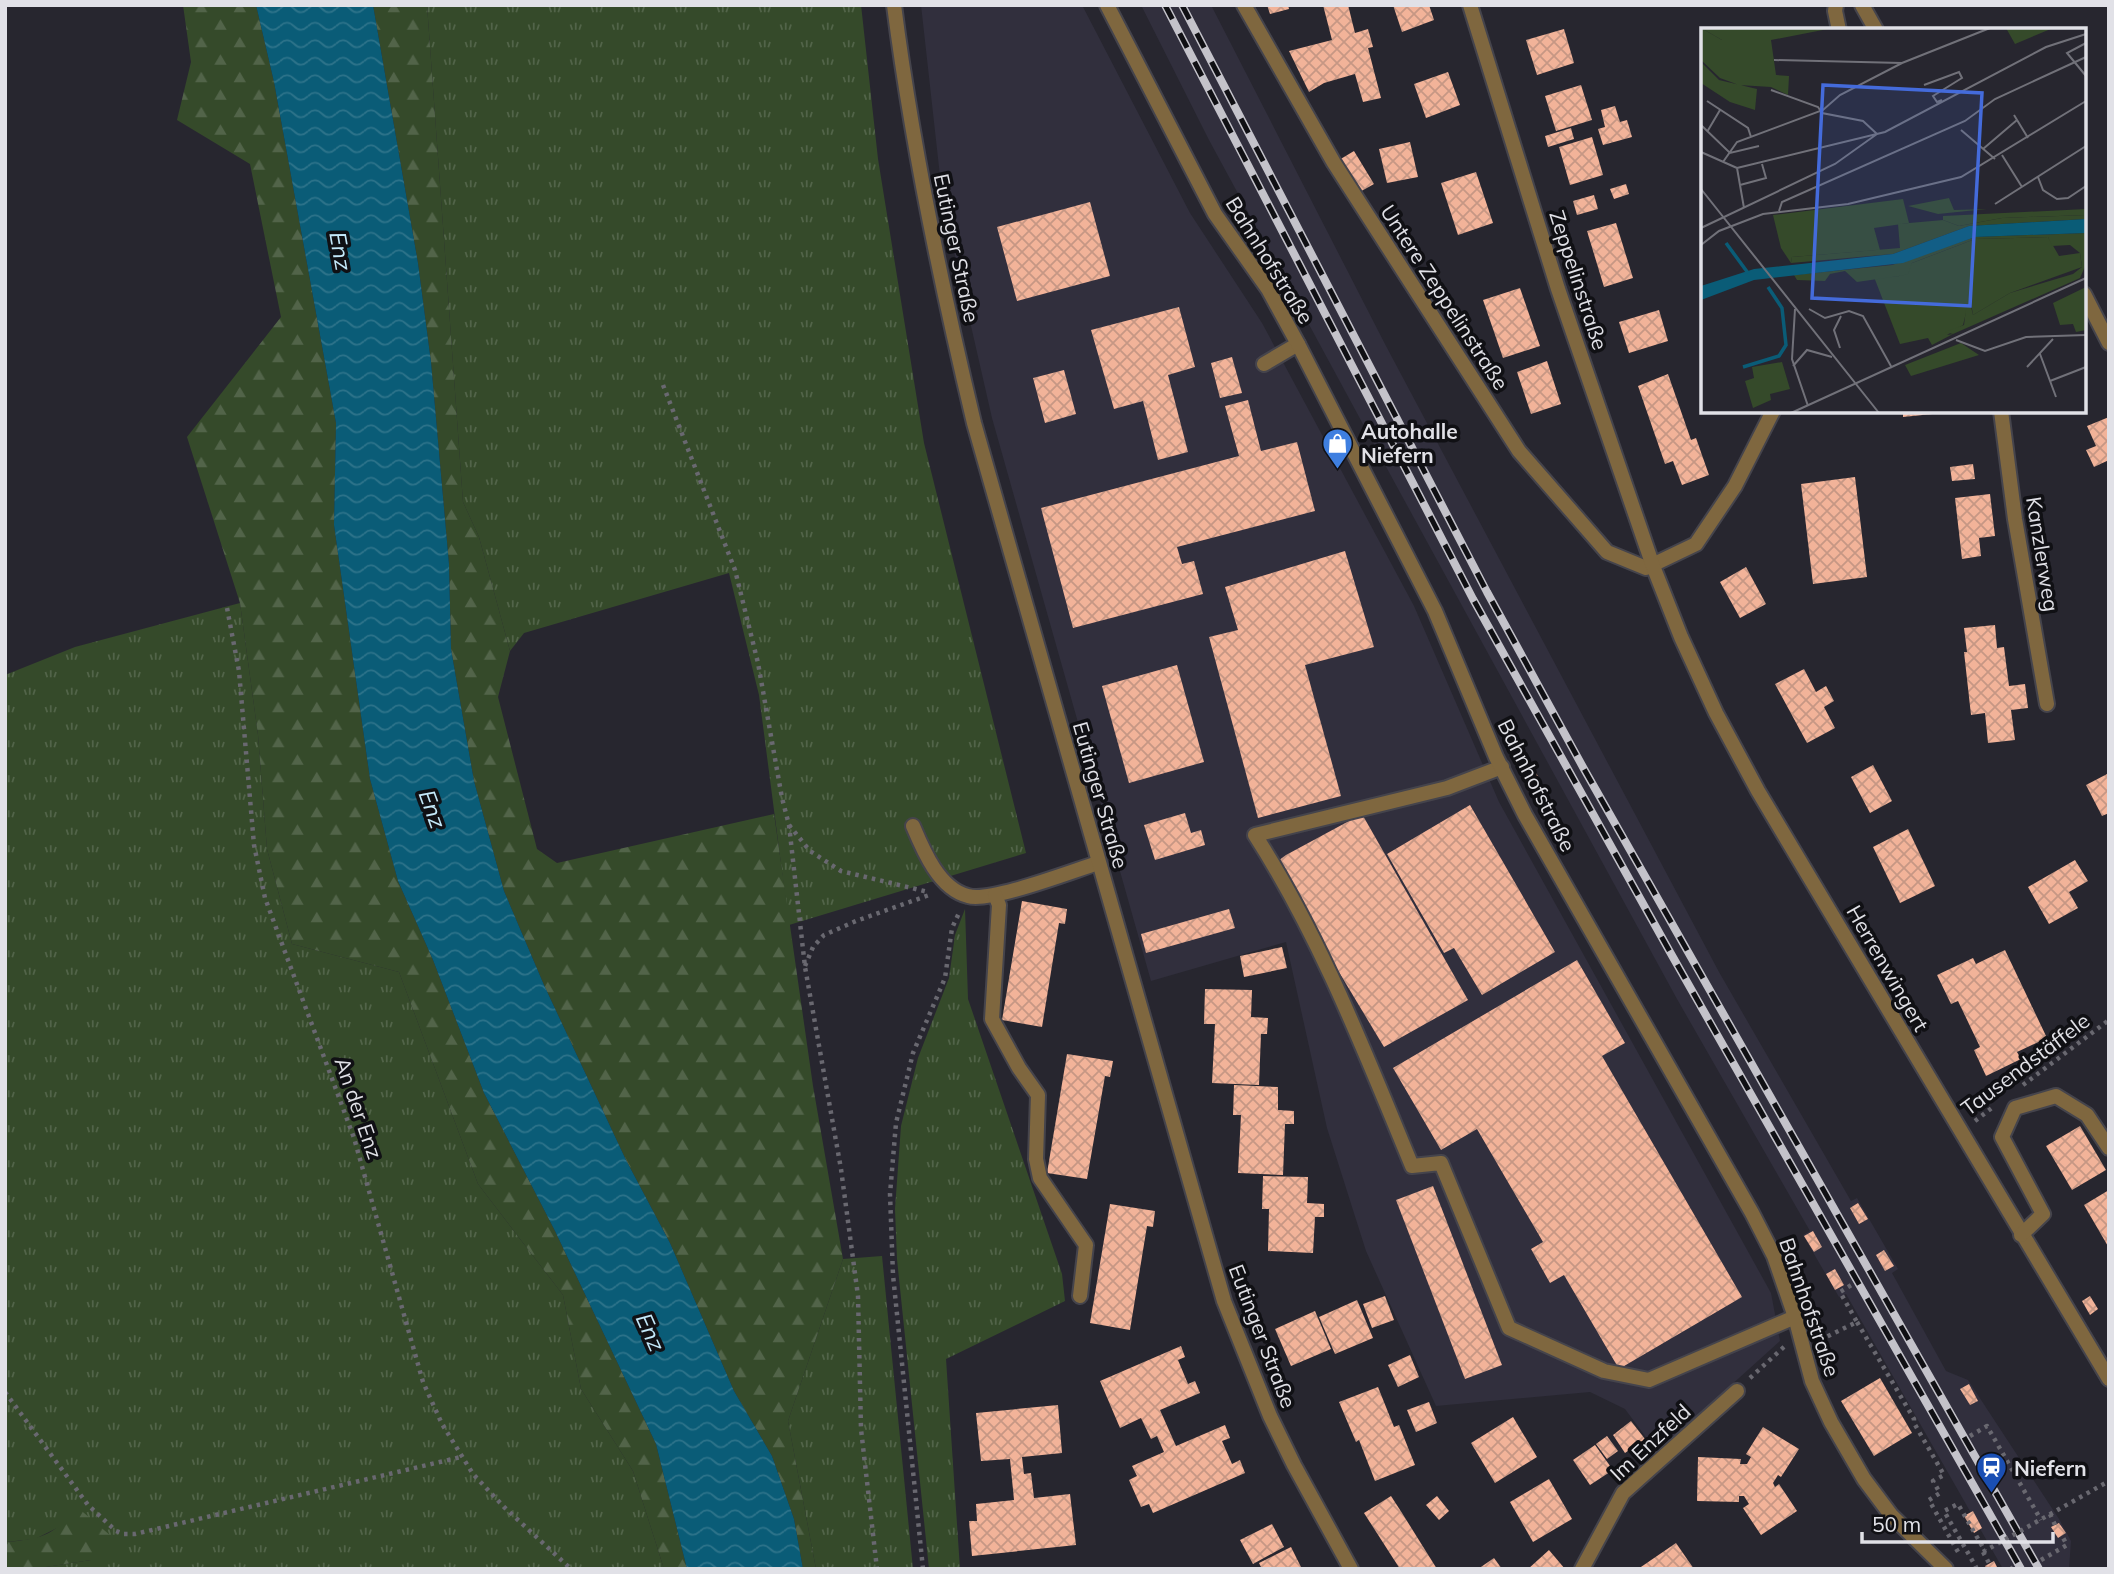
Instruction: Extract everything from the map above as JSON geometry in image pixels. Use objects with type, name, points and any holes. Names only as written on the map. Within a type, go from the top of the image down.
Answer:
[{"type":"street","name":"Eutinger Straße","points":[[894,5],[902,71],[922,186],[951,328],[974,423],[1224,1301],[1282,1441],[1351,1569]]},
{"type":"street","name":"Bahnhofstraße","points":[[1107,5],[1215,214],[1268,289],[1298,344],[1435,611],[1525,815],[1774,1256],[1795,1317],[1812,1381],[1831,1422],[1864,1479],[1891,1515],[1946,1569]]},
{"type":"street","name":"Untere Zeppelinstraße","points":[[1244,5],[1334,163],[1520,451],[1607,552],[1646,569],[1653,566]]},
{"type":"street","name":"Zeppelinstraße","points":[[1470,5],[1558,289],[1653,566]]},
{"type":"street","points":[[1836,5],[1839,28]]},
{"type":"street","points":[[1862,5],[1875,28]]},
{"type":"street","points":[[2086,298],[2109,344]]},
{"type":"street","points":[[1264,364],[1298,344]]},
{"type":"street","points":[[1653,566],[1696,544],[1735,486],[1772,413]]},
{"type":"street","name":"Kanzlerweg","points":[[2001,413],[2015,519],[2048,704]]},
{"type":"street","name":"Herrenwingert","points":[[1653,566],[1706,692],[1758,791],[2109,1380]]},
{"type":"street","points":[[1502,767],[1447,788],[1255,835],[1274,864],[1329,970],[1412,1166],[1441,1163],[1508,1328],[1604,1371],[1649,1380],[1795,1317]]},
{"type":"street","points":[[913,826],[925,855],[947,884],[968,897],[995,895],[1098,863]]},
{"type":"street","points":[[995,895],[999,905],[992,1019],[1019,1068],[1038,1095],[1036,1159],[1040,1178],[1086,1245],[1080,1296]]},
{"type":"street","points":[[2021,1235],[2043,1214],[2002,1137],[2015,1108],[2056,1096],[2087,1115],[2109,1148]]},
{"type":"street","name":"Im Enzfeld","points":[[1582,1569],[1623,1493],[1737,1391]]},
{"type":"path","points":[[663,385],[735,570],[758,663],[789,825],[805,967],[841,1169],[858,1296],[861,1429],[877,1569]]},
{"type":"path","name":"An der Enz","points":[[227,608],[239,671],[254,845],[265,898],[354,1138],[424,1382],[442,1424],[473,1474],[504,1507],[571,1569]]},
{"type":"path","points":[[789,825],[810,851],[841,870],[932,893]]},
{"type":"path","points":[[805,967],[813,947],[824,935],[932,893],[947,884]]},
{"type":"path","points":[[923,1569],[893,1275],[890,1194],[896,1122],[913,1054],[945,978],[952,928],[968,897]]},
{"type":"path","name":"Tausendstäffele","points":[[2013,1092],[2109,1020]]},
{"type":"path","name":"Tausendstäffele","points":[[1960,1132],[2002,1100]]},
{"type":"path","points":[[1853,1284],[1840,1292],[1944,1475],[1933,1481],[1940,1493],[1929,1500],[1963,1560],[1973,1569],[1976,1567],[1944,1511],[1958,1504],[1982,1545],[1989,1563]]},
{"type":"path","points":[[1815,1343],[1857,1322]]},
{"type":"path","points":[[1737,1391],[1784,1346]]},
{"type":"path","points":[[5,1392],[88,1506],[116,1531],[124,1534],[135,1534],[461,1457]]},
{"type":"path","points":[[1970,1436],[1986,1426],[2040,1520]]},
{"type":"path","points":[[1985,1551],[2109,1481]]},
{"type":"path","points":[[2050,1514],[2055,1525]]},
{"type":"path","points":[[2041,1560],[2067,1545],[2062,1536]]},
{"type":"shaded area","points":[[921,5],[1082,5],[1190,213],[1262,323],[1414,606],[1499,802],[1771,1293],[1780,1341],[1657,1452],[1625,1409],[1590,1392],[1436,1406],[1366,1251],[1327,1128],[1286,942],[1151,981],[992,418],[943,203]]},
{"type":"shaded area","points":[[1141,5],[1211,5],[1386,346],[1719,972],[1851,1201],[1857,1198],[1898,1269],[1892,1273],[1946,1371],[1968,1380],[2059,1519],[2071,1541],[2069,1569],[2003,1569],[1846,1294],[1839,1297],[1803,1235],[1810,1231],[1677,999],[1396,485],[1209,140]]},
{"type":"green space","points":[[183,5],[256,5],[274,82],[336,423],[334,525],[370,779],[398,881],[433,960],[484,1093],[555,1231],[656,1444],[687,1569],[664,1569],[633,1471],[581,1389],[563,1295],[478,1184],[399,972],[292,944],[267,849],[258,735],[240,603],[187,437],[281,317],[250,164],[177,120],[191,62]]},
{"type":"green space","points":[[373,5],[427,5],[463,502],[479,537],[510,651],[498,697],[537,849],[557,863],[774,814],[813,1086],[843,1259],[788,1421],[816,1569],[803,1569],[794,1519],[772,1456],[734,1391],[670,1243],[626,1160],[544,985],[504,891],[474,781],[451,649],[449,564],[431,362],[418,263]]},
{"type":"green space","points":[[427,5],[861,5],[878,159],[924,443],[1026,853],[789,925],[759,695],[729,573],[524,633],[510,651],[479,537],[463,502]]},
{"type":"green space","points":[[240,603],[258,735],[267,849],[292,944],[399,972],[478,1184],[563,1295],[581,1389],[633,1471],[664,1569],[32,1569],[91,1560],[61,1526],[35,1539],[5,1542],[5,675],[75,647]]},
{"type":"green space","points":[[965,909],[968,999],[1062,1274],[1065,1301],[946,1359],[960,1569],[929,1569],[897,1259],[895,1209],[901,1126],[918,1058],[949,978],[955,935]]},
{"type":"green space","points":[[882,1256],[913,1569],[816,1569],[788,1421],[843,1259]]},
{"type":"green space","points":[[77,1507],[118,1542],[91,1560],[33,1569],[5,1569],[5,1542],[46,1534],[61,1524]]},
{"type":"water","name":"Enz","points":[[256,5],[373,5],[418,263],[431,362],[449,564],[451,649],[474,781],[504,891],[544,985],[626,1160],[670,1243],[734,1391],[772,1456],[794,1519],[803,1569],[687,1569],[656,1444],[555,1231],[484,1093],[433,960],[398,881],[370,779],[334,525],[336,423],[274,82]]},
{"type":"building","points":[[1267,5],[1288,5],[1289,9],[1270,14]]},
{"type":"building","points":[[1323,5],[1348,5],[1355,33],[1368,29],[1373,47],[1368,48],[1381,98],[1363,102],[1355,74],[1324,83],[1309,92],[1289,51],[1332,40]]},
{"type":"building","points":[[1393,5],[1429,5],[1434,20],[1402,32]]},
{"type":"building","points":[[1564,29],[1574,63],[1537,75],[1526,40]]},
{"type":"building","points":[[1448,72],[1460,105],[1426,118],[1414,84]]},
{"type":"building","points":[[1581,85],[1592,120],[1556,131],[1545,96]]},
{"type":"building","points":[[1615,106],[1620,122],[1627,120],[1632,137],[1603,145],[1598,129],[1605,127],[1601,110]]},
{"type":"building","points":[[1571,128],[1574,139],[1548,147],[1545,136]]},
{"type":"building","points":[[1592,137],[1603,175],[1570,185],[1559,147]]},
{"type":"building","points":[[1410,142],[1418,177],[1387,183],[1379,149]]},
{"type":"building","points":[[1354,151],[1374,184],[1358,193],[1339,160]]},
{"type":"building","points":[[1476,172],[1493,223],[1458,235],[1441,183]]},
{"type":"building","points":[[1626,184],[1629,194],[1614,199],[1610,189]]},
{"type":"building","points":[[1594,195],[1598,209],[1577,215],[1573,201]]},
{"type":"building","points":[[1090,202],[1110,276],[1017,301],[997,227]]},
{"type":"building","points":[[1616,223],[1633,278],[1604,287],[1587,231]]},
{"type":"building","points":[[1520,288],[1540,346],[1503,358],[1483,300]]},
{"type":"building","points":[[1179,307],[1195,367],[1168,375],[1188,452],[1158,460],[1143,401],[1114,409],[1091,330]]},
{"type":"building","points":[[1659,310],[1668,341],[1629,353],[1619,322]]},
{"type":"building","points":[[1232,357],[1242,393],[1220,398],[1211,363]]},
{"type":"building","points":[[1547,361],[1561,404],[1531,414],[1517,372]]},
{"type":"building","points":[[1064,370],[1076,414],[1045,423],[1033,378]]},
{"type":"building","points":[[1668,374],[1691,440],[1696,438],[1709,475],[1682,485],[1673,461],[1665,464],[1638,386]]},
{"type":"building","points":[[1248,400],[1261,451],[1297,442],[1315,511],[1177,547],[1182,564],[1194,561],[1203,594],[1073,628],[1041,508],[1239,456],[1225,406]]},
{"type":"building","points":[[1903,413],[1942,413],[1903,417]]},
{"type":"building","points":[[2109,417],[2109,460],[2094,467],[2086,450],[2096,446],[2087,426]]},
{"type":"building","points":[[1973,464],[1975,479],[1952,481],[1950,467]]},
{"type":"building","points":[[1855,477],[1867,577],[1813,584],[1801,484]]},
{"type":"building","points":[[1990,494],[1995,536],[1979,538],[1981,556],[1962,559],[1955,498]]},
{"type":"building","points":[[1345,551],[1374,647],[1305,665],[1341,796],[1258,818],[1209,637],[1238,630],[1225,587]]},
{"type":"building","points":[[1746,567],[1766,604],[1740,618],[1720,582]]},
{"type":"building","points":[[1995,625],[1997,648],[2004,647],[2009,686],[2025,684],[2028,708],[2011,710],[2015,740],[1988,743],[1985,713],[1971,715],[1964,628]]},
{"type":"building","points":[[1177,665],[1204,762],[1129,783],[1102,686]]},
{"type":"building","points":[[1804,669],[1816,692],[1826,686],[1834,701],[1824,707],[1835,728],[1807,743],[1775,684]]},
{"type":"building","points":[[1873,765],[1892,801],[1870,813],[1851,777]]},
{"type":"building","points":[[1535,771],[1546,791],[1536,797],[1525,777]]},
{"type":"building","points":[[2109,773],[2109,813],[2102,816],[2086,785]]},
{"type":"building","points":[[1470,805],[1555,952],[1482,995],[1454,948],[1444,953],[1387,854]]},
{"type":"building","points":[[1185,813],[1191,833],[1201,830],[1205,845],[1155,860],[1144,825]]},
{"type":"building","points":[[1362,814],[1468,1000],[1384,1047],[1274,864]]},
{"type":"building","points":[[1908,829],[1935,886],[1900,903],[1873,847]]},
{"type":"building","points":[[2075,860],[2088,881],[2069,892],[2078,908],[2049,924],[2028,887]]},
{"type":"building","points":[[1022,901],[1067,909],[1065,924],[1059,923],[1042,1027],[1002,1020]]},
{"type":"building","points":[[1229,909],[1235,928],[1146,953],[1141,934]]},
{"type":"building","points":[[1282,947],[1287,968],[1244,977],[1240,956]]},
{"type":"building","points":[[2005,950],[2047,1038],[2017,1052],[2021,1059],[1986,1076],[1974,1050],[1980,1047],[1958,1001],[1951,1004],[1937,975],[1973,958],[1976,964]]},
{"type":"building","points":[[1577,960],[1625,1043],[1602,1056],[1742,1297],[1619,1369],[1564,1275],[1550,1283],[1531,1249],[1543,1242],[1477,1129],[1441,1150],[1393,1068]]},
{"type":"building","points":[[1205,989],[1252,990],[1251,1017],[1268,1018],[1267,1034],[1261,1034],[1259,1085],[1212,1083],[1215,1024],[1204,1024]]},
{"type":"building","points":[[1067,1054],[1113,1061],[1110,1077],[1105,1076],[1087,1179],[1047,1173]]},
{"type":"building","points":[[1234,1085],[1278,1087],[1278,1110],[1294,1111],[1294,1124],[1285,1124],[1283,1175],[1238,1173],[1241,1115],[1233,1115]]},
{"type":"building","points":[[2080,1126],[2106,1170],[2072,1190],[2046,1146]]},
{"type":"building","points":[[1263,1176],[1308,1177],[1307,1203],[1324,1204],[1324,1217],[1315,1217],[1313,1253],[1268,1251],[1269,1209],[1262,1209]]},
{"type":"building","points":[[1433,1186],[1502,1365],[1465,1379],[1396,1200]]},
{"type":"building","points":[[2109,1190],[2109,1248],[2084,1205]]},
{"type":"building","points":[[1858,1203],[1868,1219],[1859,1224],[1850,1208]]},
{"type":"building","points":[[1110,1204],[1155,1211],[1153,1227],[1147,1226],[1130,1330],[1090,1323]]},
{"type":"building","points":[[1813,1231],[1822,1247],[1814,1252],[1804,1236]]},
{"type":"building","points":[[1884,1250],[1894,1266],[1885,1271],[1876,1255]]},
{"type":"building","points":[[1835,1269],[1844,1285],[1835,1290],[1826,1274]]},
{"type":"building","points":[[1385,1296],[1394,1320],[1372,1328],[1363,1304]]},
{"type":"building","points":[[2090,1296],[2098,1309],[2090,1315],[2082,1301]]},
{"type":"building","points":[[1357,1300],[1373,1338],[1335,1354],[1319,1317]]},
{"type":"building","points":[[1315,1311],[1331,1349],[1291,1366],[1275,1329]]},
{"type":"building","points":[[1181,1346],[1185,1357],[1178,1360],[1188,1384],[1195,1381],[1200,1393],[1160,1410],[1176,1446],[1225,1425],[1230,1438],[1222,1441],[1232,1464],[1240,1460],[1245,1473],[1153,1513],[1149,1504],[1141,1507],[1129,1480],[1137,1476],[1132,1466],[1164,1452],[1157,1436],[1151,1439],[1141,1418],[1120,1428],[1100,1381]]},
{"type":"building","points":[[1410,1355],[1419,1377],[1398,1387],[1388,1365]]},
{"type":"building","points":[[1880,1378],[1912,1433],[1874,1456],[1841,1401]]},
{"type":"building","points":[[1969,1384],[1978,1401],[1970,1405],[1960,1389]]},
{"type":"building","points":[[1378,1387],[1394,1427],[1399,1425],[1415,1465],[1375,1481],[1359,1440],[1356,1442],[1339,1402]]},
{"type":"building","points":[[1429,1402],[1437,1423],[1416,1432],[1407,1410]]},
{"type":"building","points":[[1058,1405],[1062,1453],[1022,1457],[1024,1474],[1031,1473],[1034,1498],[1070,1494],[1076,1545],[972,1556],[969,1521],[977,1521],[976,1504],[1014,1500],[1010,1459],[981,1461],[976,1413]]},
{"type":"building","points":[[1513,1417],[1537,1457],[1495,1483],[1471,1443]]},
{"type":"building","points":[[1631,1421],[1645,1439],[1625,1453],[1613,1435]]},
{"type":"building","points":[[1763,1427],[1799,1449],[1781,1477],[1778,1475],[1773,1483],[1775,1487],[1779,1484],[1797,1511],[1761,1535],[1743,1508],[1749,1504],[1744,1496],[1739,1496],[1739,1502],[1697,1501],[1698,1457],[1741,1459],[1740,1464],[1747,1464],[1751,1457],[1746,1454]]},
{"type":"building","points":[[1607,1436],[1618,1451],[1607,1459],[1596,1444]]},
{"type":"building","points":[[1595,1445],[1613,1470],[1590,1485],[1573,1460]]},
{"type":"building","points":[[1549,1479],[1572,1519],[1533,1542],[1510,1502]]},
{"type":"building","points":[[1391,1496],[1437,1569],[1400,1569],[1364,1513]]},
{"type":"building","points":[[1437,1496],[1449,1511],[1439,1520],[1426,1505]]},
{"type":"building","points":[[1973,1511],[1982,1528],[1974,1533],[1964,1516]]},
{"type":"building","points":[[2059,1523],[2066,1533],[2058,1538],[2051,1527]]},
{"type":"building","points":[[1272,1524],[1284,1547],[1253,1564],[1240,1540]]},
{"type":"building","points":[[1676,1543],[1694,1569],[1638,1569]]},
{"type":"building","points":[[1291,1547],[1302,1569],[1262,1569],[1259,1563]]},
{"type":"building","points":[[1549,1550],[1565,1569],[1528,1569]]},
{"type":"building","points":[[1494,1558],[1502,1569],[1478,1569]]},
{"type":"building","points":[[1994,1561],[1998,1569],[1987,1569],[1985,1566]]},
{"type":"railway","points":[[1165,5],[1473,599],[1670,952],[2021,1569]]},
{"type":"railway","points":[[1182,5],[1487,592],[1584,769],[2039,1569]]},
{"type":"place","name":"Autohalle Niefern","points":[[1338,470]]},
{"type":"place","name":"Niefern","points":[[1991,1495]]}]
